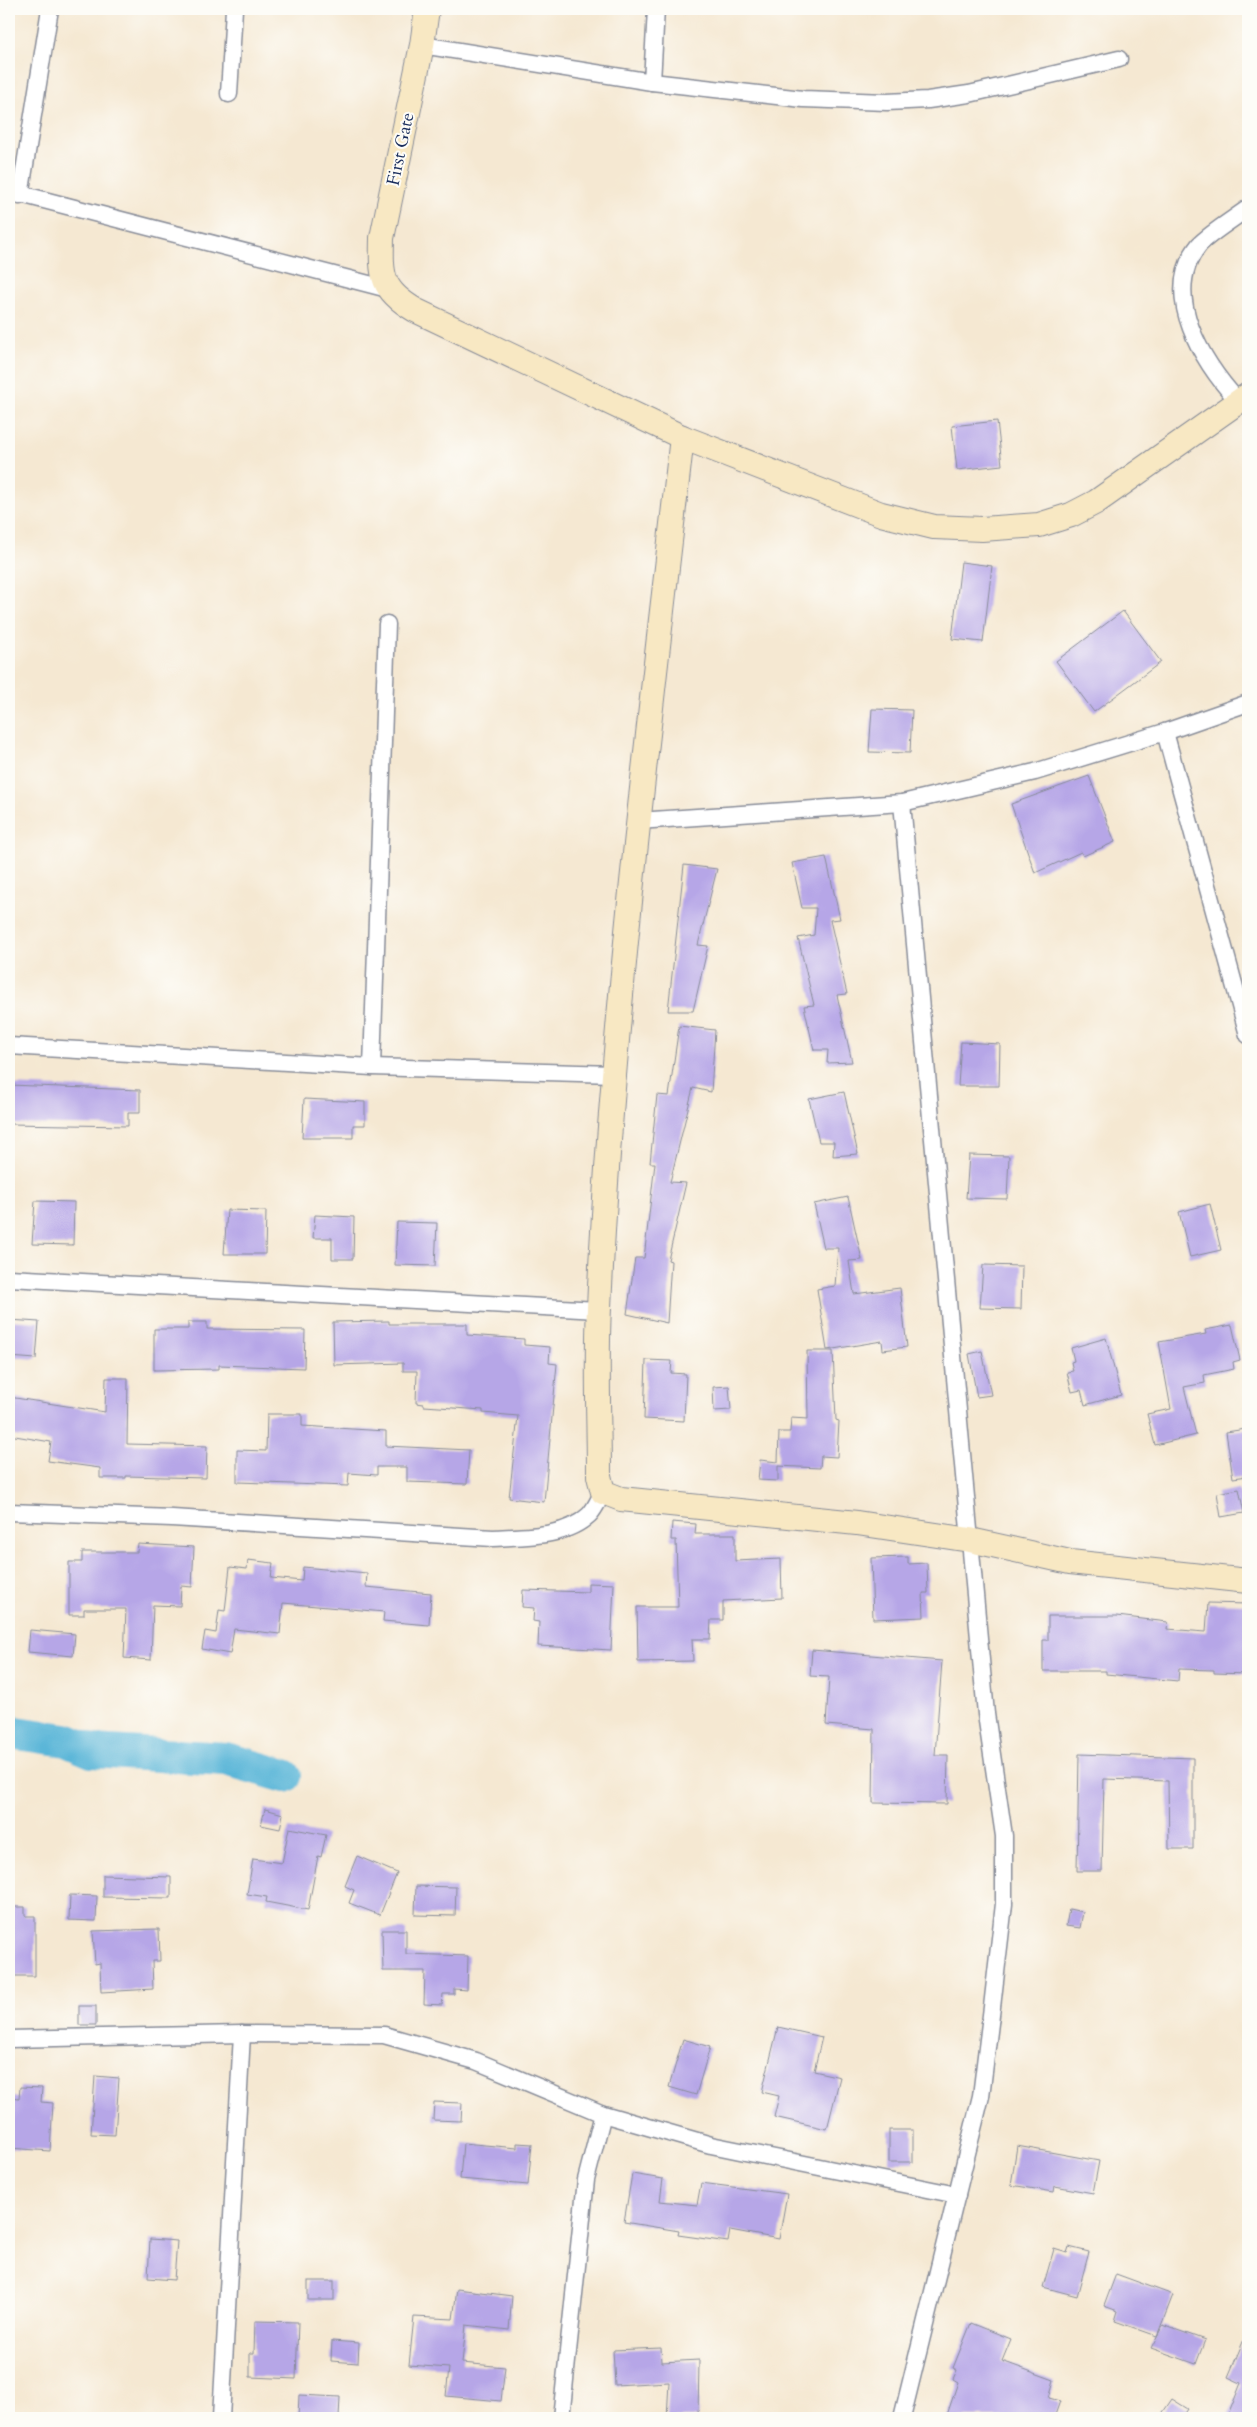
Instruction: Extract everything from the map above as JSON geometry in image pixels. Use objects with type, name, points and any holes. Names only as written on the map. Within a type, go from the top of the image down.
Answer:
[{"type":"street","points":[[50,9],[14,194],[388,289],[400,301],[423,314],[682,437],[881,514],[934,527],[982,529],[1039,525],[1072,515],[1096,502],[1244,398],[1219,379],[1200,350],[1186,312],[1183,286],[1188,266],[1200,245],[1248,208]]},
{"type":"street","points":[[229,94],[234,9]]},
{"type":"street","name":"First Gate","points":[[388,289],[382,266],[382,238],[422,45],[427,9]]},
{"type":"street","points":[[652,82],[656,9]]},
{"type":"street","points":[[422,45],[652,82],[803,100],[886,102],[928,100],[969,94],[1119,59]]},
{"type":"street","points":[[9,1512],[182,1518],[493,1538],[525,1536],[571,1528],[590,1514],[604,1492],[599,1476],[598,1310],[614,1074],[638,821],[682,437]]},
{"type":"street","points":[[372,1067],[387,624]]},
{"type":"street","points":[[638,821],[902,803],[1035,772],[1165,732],[1248,703]]},
{"type":"street","points":[[1165,732],[1248,1035]]},
{"type":"street","points":[[902,803],[986,1714],[1004,1836],[1004,1904],[980,2096],[902,2418]]},
{"type":"street","points":[[9,1046],[372,1067],[614,1074]]},
{"type":"street","points":[[9,1278],[598,1310]]},
{"type":"street","points":[[604,1492],[621,1499],[856,1523],[970,1540],[1070,1562],[1248,1582]]},
{"type":"street","points":[[9,2039],[242,2034],[384,2035],[476,2061],[604,2114],[711,2145],[957,2195]]},
{"type":"street","points":[[221,2418],[242,2034]]},
{"type":"street","points":[[561,2418],[586,2180],[604,2114]]},
{"type":"building","points":[[997,421],[1002,465],[957,470],[952,426]]},
{"type":"building","points":[[961,562],[992,566],[983,642],[952,639]]},
{"type":"building","points":[[1123,611],[1161,662],[1094,712],[1056,661]]},
{"type":"building","points":[[872,709],[912,710],[910,753],[869,752]]},
{"type":"building","points":[[1089,776],[1115,842],[1083,856],[1081,852],[1035,873],[1011,804]]},
{"type":"building","points":[[826,857],[840,919],[830,920],[847,994],[837,995],[852,1062],[827,1063],[828,1050],[814,1050],[804,1006],[814,1005],[798,938],[814,935],[816,908],[802,908],[792,863]]},
{"type":"building","points":[[684,865],[717,869],[698,945],[708,946],[693,1011],[668,1011]]},
{"type":"building","points":[[679,1026],[715,1030],[711,1092],[693,1088],[670,1182],[686,1183],[668,1260],[671,1261],[667,1323],[627,1314],[635,1258],[644,1258],[655,1163],[650,1163],[657,1095],[669,1096]]},
{"type":"building","points":[[961,1042],[1000,1044],[999,1086],[958,1086]]},
{"type":"building","points":[[9,1085],[140,1090],[140,1113],[128,1113],[128,1126],[9,1124]]},
{"type":"building","points":[[844,1092],[858,1154],[833,1156],[834,1142],[819,1142],[809,1099]]},
{"type":"building","points":[[304,1099],[365,1102],[365,1125],[353,1125],[353,1138],[302,1138]]},
{"type":"building","points":[[969,1155],[1009,1156],[1007,1199],[966,1198]]},
{"type":"building","points":[[848,1197],[862,1260],[849,1261],[854,1294],[900,1288],[907,1347],[883,1350],[882,1341],[827,1350],[817,1289],[835,1286],[838,1248],[824,1248],[814,1204]]},
{"type":"building","points":[[35,1201],[74,1202],[73,1245],[32,1244]]},
{"type":"building","points":[[1210,1204],[1221,1250],[1190,1257],[1179,1212]]},
{"type":"building","points":[[227,1210],[266,1211],[265,1254],[224,1254]]},
{"type":"building","points":[[315,1215],[354,1217],[353,1259],[332,1259],[332,1238],[313,1238]]},
{"type":"building","points":[[397,1222],[437,1223],[435,1266],[395,1265]]},
{"type":"building","points":[[983,1265],[1022,1266],[1021,1309],[980,1308]]},
{"type":"building","points":[[9,1320],[39,1322],[36,1359],[9,1357]]},
{"type":"building","points":[[389,1321],[389,1324],[467,1324],[467,1335],[524,1339],[524,1345],[550,1347],[549,1363],[557,1364],[544,1502],[509,1498],[518,1416],[483,1413],[483,1410],[424,1406],[424,1404],[416,1403],[417,1371],[403,1371],[403,1363],[334,1365],[333,1322]]},
{"type":"building","points":[[188,1322],[207,1322],[207,1329],[305,1330],[304,1368],[219,1365],[219,1369],[154,1370],[154,1329],[188,1329]]},
{"type":"building","points":[[1232,1325],[1240,1360],[1233,1362],[1234,1369],[1204,1375],[1205,1383],[1184,1387],[1196,1435],[1155,1445],[1147,1414],[1171,1409],[1159,1342],[1206,1334],[1205,1330]]},
{"type":"building","points":[[1106,1338],[1121,1395],[1085,1405],[1081,1390],[1072,1392],[1067,1372],[1073,1371],[1071,1362],[1074,1361],[1071,1348]]},
{"type":"building","points":[[807,1351],[833,1351],[836,1420],[839,1421],[837,1457],[821,1456],[820,1468],[778,1466],[778,1481],[758,1480],[760,1460],[778,1462],[779,1432],[790,1432],[791,1418],[808,1419]]},
{"type":"building","points":[[982,1351],[991,1395],[977,1397],[969,1354]]},
{"type":"building","points":[[646,1360],[672,1361],[671,1373],[686,1374],[684,1421],[644,1419]]},
{"type":"building","points":[[106,1378],[128,1378],[127,1444],[207,1446],[206,1478],[126,1476],[126,1478],[100,1478],[100,1468],[48,1461],[51,1442],[9,1435],[9,1397],[105,1412]]},
{"type":"building","points":[[729,1386],[731,1410],[714,1411],[713,1387]]},
{"type":"building","points":[[267,1414],[302,1414],[302,1426],[386,1431],[386,1446],[469,1450],[467,1484],[407,1482],[407,1467],[377,1467],[377,1475],[349,1473],[348,1486],[237,1482],[237,1450],[266,1451]]},
{"type":"building","points":[[1246,1429],[1248,1476],[1233,1478],[1226,1432]]},
{"type":"building","points":[[1239,1489],[1244,1513],[1221,1517],[1217,1493]]},
{"type":"building","points":[[672,1522],[696,1524],[695,1534],[735,1534],[735,1561],[781,1559],[782,1598],[723,1601],[723,1620],[711,1620],[710,1639],[692,1639],[693,1661],[638,1662],[637,1607],[678,1607],[676,1540],[671,1540]]},
{"type":"building","points":[[138,1544],[194,1547],[192,1587],[181,1586],[180,1606],[153,1605],[151,1660],[124,1658],[126,1609],[84,1609],[84,1615],[69,1615],[69,1562],[82,1562],[82,1552],[137,1552]]},
{"type":"building","points":[[908,1557],[908,1564],[927,1563],[928,1593],[923,1593],[924,1617],[873,1619],[871,1558]]},
{"type":"building","points":[[248,1560],[273,1563],[271,1578],[302,1581],[303,1567],[367,1573],[366,1587],[431,1593],[429,1625],[383,1621],[384,1612],[283,1603],[280,1634],[234,1629],[230,1654],[202,1649],[205,1631],[216,1633],[219,1610],[225,1611],[230,1567],[247,1569]]},
{"type":"building","points":[[588,1583],[614,1584],[611,1650],[538,1646],[539,1622],[533,1621],[534,1608],[522,1607],[523,1590],[588,1592]]},
{"type":"building","points":[[1208,1603],[1248,1604],[1248,1674],[1214,1673],[1214,1670],[1179,1669],[1178,1681],[1106,1674],[1106,1671],[1043,1671],[1043,1640],[1048,1640],[1048,1616],[1117,1616],[1168,1622],[1167,1629],[1206,1632]]},
{"type":"building","points":[[30,1630],[75,1634],[73,1656],[28,1652]]},
{"type":"building","points":[[812,1650],[942,1661],[935,1755],[948,1755],[947,1804],[873,1803],[874,1729],[826,1725],[829,1677],[810,1676]]},
{"type":"building","points":[[1079,1754],[1193,1758],[1193,1849],[1169,1849],[1168,1781],[1104,1779],[1102,1871],[1077,1871]]},
{"type":"building","points":[[265,1809],[283,1814],[280,1829],[261,1825]]},
{"type":"building","points":[[289,1828],[326,1835],[321,1857],[318,1856],[308,1910],[266,1902],[267,1897],[247,1894],[253,1859],[282,1863]]},
{"type":"building","points":[[357,1856],[397,1873],[380,1915],[349,1903],[354,1890],[345,1886]]},
{"type":"building","points":[[103,1875],[171,1877],[171,1898],[103,1897]]},
{"type":"building","points":[[416,1886],[456,1887],[455,1916],[415,1915]]},
{"type":"building","points":[[70,1895],[97,1896],[96,1921],[69,1920]]},
{"type":"building","points":[[9,1907],[25,1907],[25,1916],[35,1916],[35,1976],[12,1976],[13,1933],[9,1933]]},
{"type":"building","points":[[1069,1909],[1083,1912],[1080,1928],[1066,1926]]},
{"type":"building","points":[[159,1929],[160,1961],[152,1961],[153,1989],[101,1992],[100,1963],[95,1964],[93,1931]]},
{"type":"building","points":[[382,1930],[406,1930],[406,1954],[468,1956],[467,1990],[454,1989],[454,1994],[443,1994],[442,2005],[424,2004],[425,1971],[383,1971]]},
{"type":"building","points":[[79,2006],[96,2006],[96,2025],[79,2025]]},
{"type":"building","points":[[778,2027],[822,2037],[814,2071],[840,2077],[827,2129],[774,2117],[779,2096],[762,2092]]},
{"type":"building","points":[[683,2039],[710,2047],[696,2095],[669,2087]]},
{"type":"building","points":[[95,2076],[119,2078],[115,2135],[91,2134]]},
{"type":"building","points":[[20,2087],[42,2088],[41,2102],[53,2103],[50,2151],[9,2148],[9,2103],[12,2103],[12,2097],[19,2098]]},
{"type":"building","points":[[434,2102],[462,2103],[461,2121],[433,2120]]},
{"type":"building","points":[[889,2130],[913,2130],[913,2162],[889,2162]]},
{"type":"building","points":[[463,2143],[517,2148],[517,2143],[532,2144],[528,2185],[460,2179]]},
{"type":"building","points":[[1017,2146],[1099,2161],[1093,2193],[1055,2186],[1054,2192],[1011,2185]]},
{"type":"building","points":[[632,2174],[663,2179],[660,2201],[697,2205],[701,2183],[787,2194],[779,2239],[730,2230],[728,2242],[678,2235],[679,2231],[624,2222]]},
{"type":"building","points":[[150,2239],[177,2241],[174,2280],[148,2278]]},
{"type":"building","points":[[1069,2247],[1089,2252],[1077,2296],[1043,2287],[1054,2249],[1067,2253]]},
{"type":"building","points":[[1116,2274],[1173,2295],[1157,2336],[1115,2321],[1118,2311],[1104,2306]]},
{"type":"building","points":[[308,2281],[334,2281],[334,2300],[308,2300]]},
{"type":"building","points":[[457,2289],[512,2296],[509,2330],[466,2325],[462,2363],[505,2367],[501,2401],[446,2396],[449,2368],[409,2365],[414,2317],[453,2319]]},
{"type":"building","points":[[255,2321],[298,2322],[296,2379],[250,2377],[250,2353],[254,2353]]},
{"type":"building","points":[[971,2323],[1011,2339],[1002,2361],[1054,2380],[1049,2398],[1060,2401],[1054,2418],[946,2418],[958,2382],[953,2379],[957,2370],[953,2368]]},
{"type":"building","points":[[1163,2325],[1205,2340],[1196,2364],[1151,2348]]},
{"type":"building","points":[[1248,2330],[1248,2418],[1227,2418],[1241,2383],[1228,2377]]},
{"type":"building","points":[[332,2341],[359,2343],[358,2363],[331,2361]]},
{"type":"building","points":[[661,2348],[662,2362],[699,2360],[698,2418],[667,2418],[669,2382],[615,2385],[613,2350]]},
{"type":"building","points":[[299,2395],[340,2397],[339,2418],[298,2418]]},
{"type":"building","points":[[1172,2399],[1188,2409],[1182,2418],[1159,2418]]},
{"type":"waterway","points":[[9,1732],[66,1740],[92,1751],[226,1759],[285,1776]]}]
